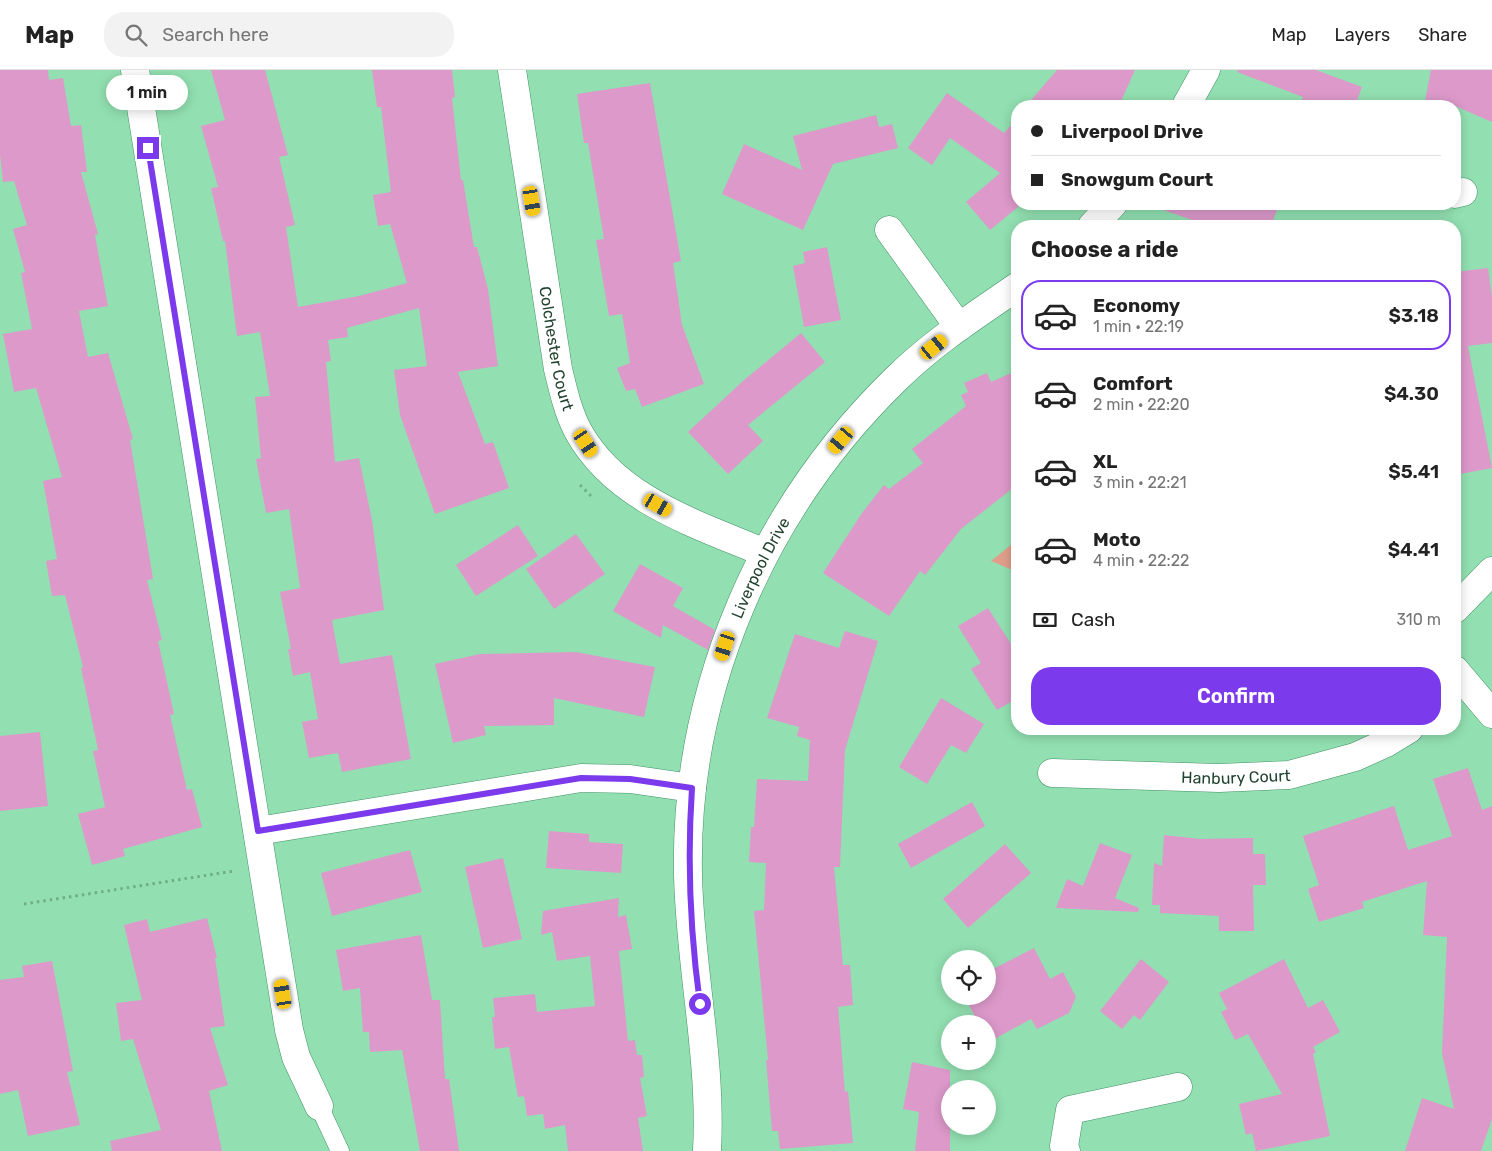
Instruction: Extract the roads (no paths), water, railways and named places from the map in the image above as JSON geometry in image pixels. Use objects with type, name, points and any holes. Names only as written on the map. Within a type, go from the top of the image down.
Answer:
[{"type":"street","points":[[135,70],[289,1030],[296,1057],[319,1106]]},
{"type":"street","name":"Colchester Court","points":[[512,70],[558,370],[567,404],[578,430],[594,456],[612,476],[634,491],[670,512],[765,554]]},
{"type":"street","points":[[1199,100],[1206,70]]},
{"type":"street","points":[[1098,220],[1107,210]]},
{"type":"street","points":[[889,230],[959,327]]},
{"type":"street","name":"Liverpool Drive","points":[[707,1151],[705,1057],[692,941],[688,875],[692,788],[700,737],[714,679],[730,630],[765,554],[820,466],[862,414],[897,378],[959,327],[1011,291]]},
{"type":"street","points":[[1461,603],[1492,571]]},
{"type":"street","points":[[1461,685],[1492,714]]},
{"type":"street","name":"Hanbury Court","points":[[1052,773],[1251,778],[1289,775],[1355,757],[1400,735]]},
{"type":"street","points":[[258,831],[581,778],[630,779],[692,788]]},
{"type":"street","points":[[1066,1151],[1064,1146],[1070,1110],[1178,1088]]},
{"type":"lane","points":[[319,1106],[340,1151]]}]
